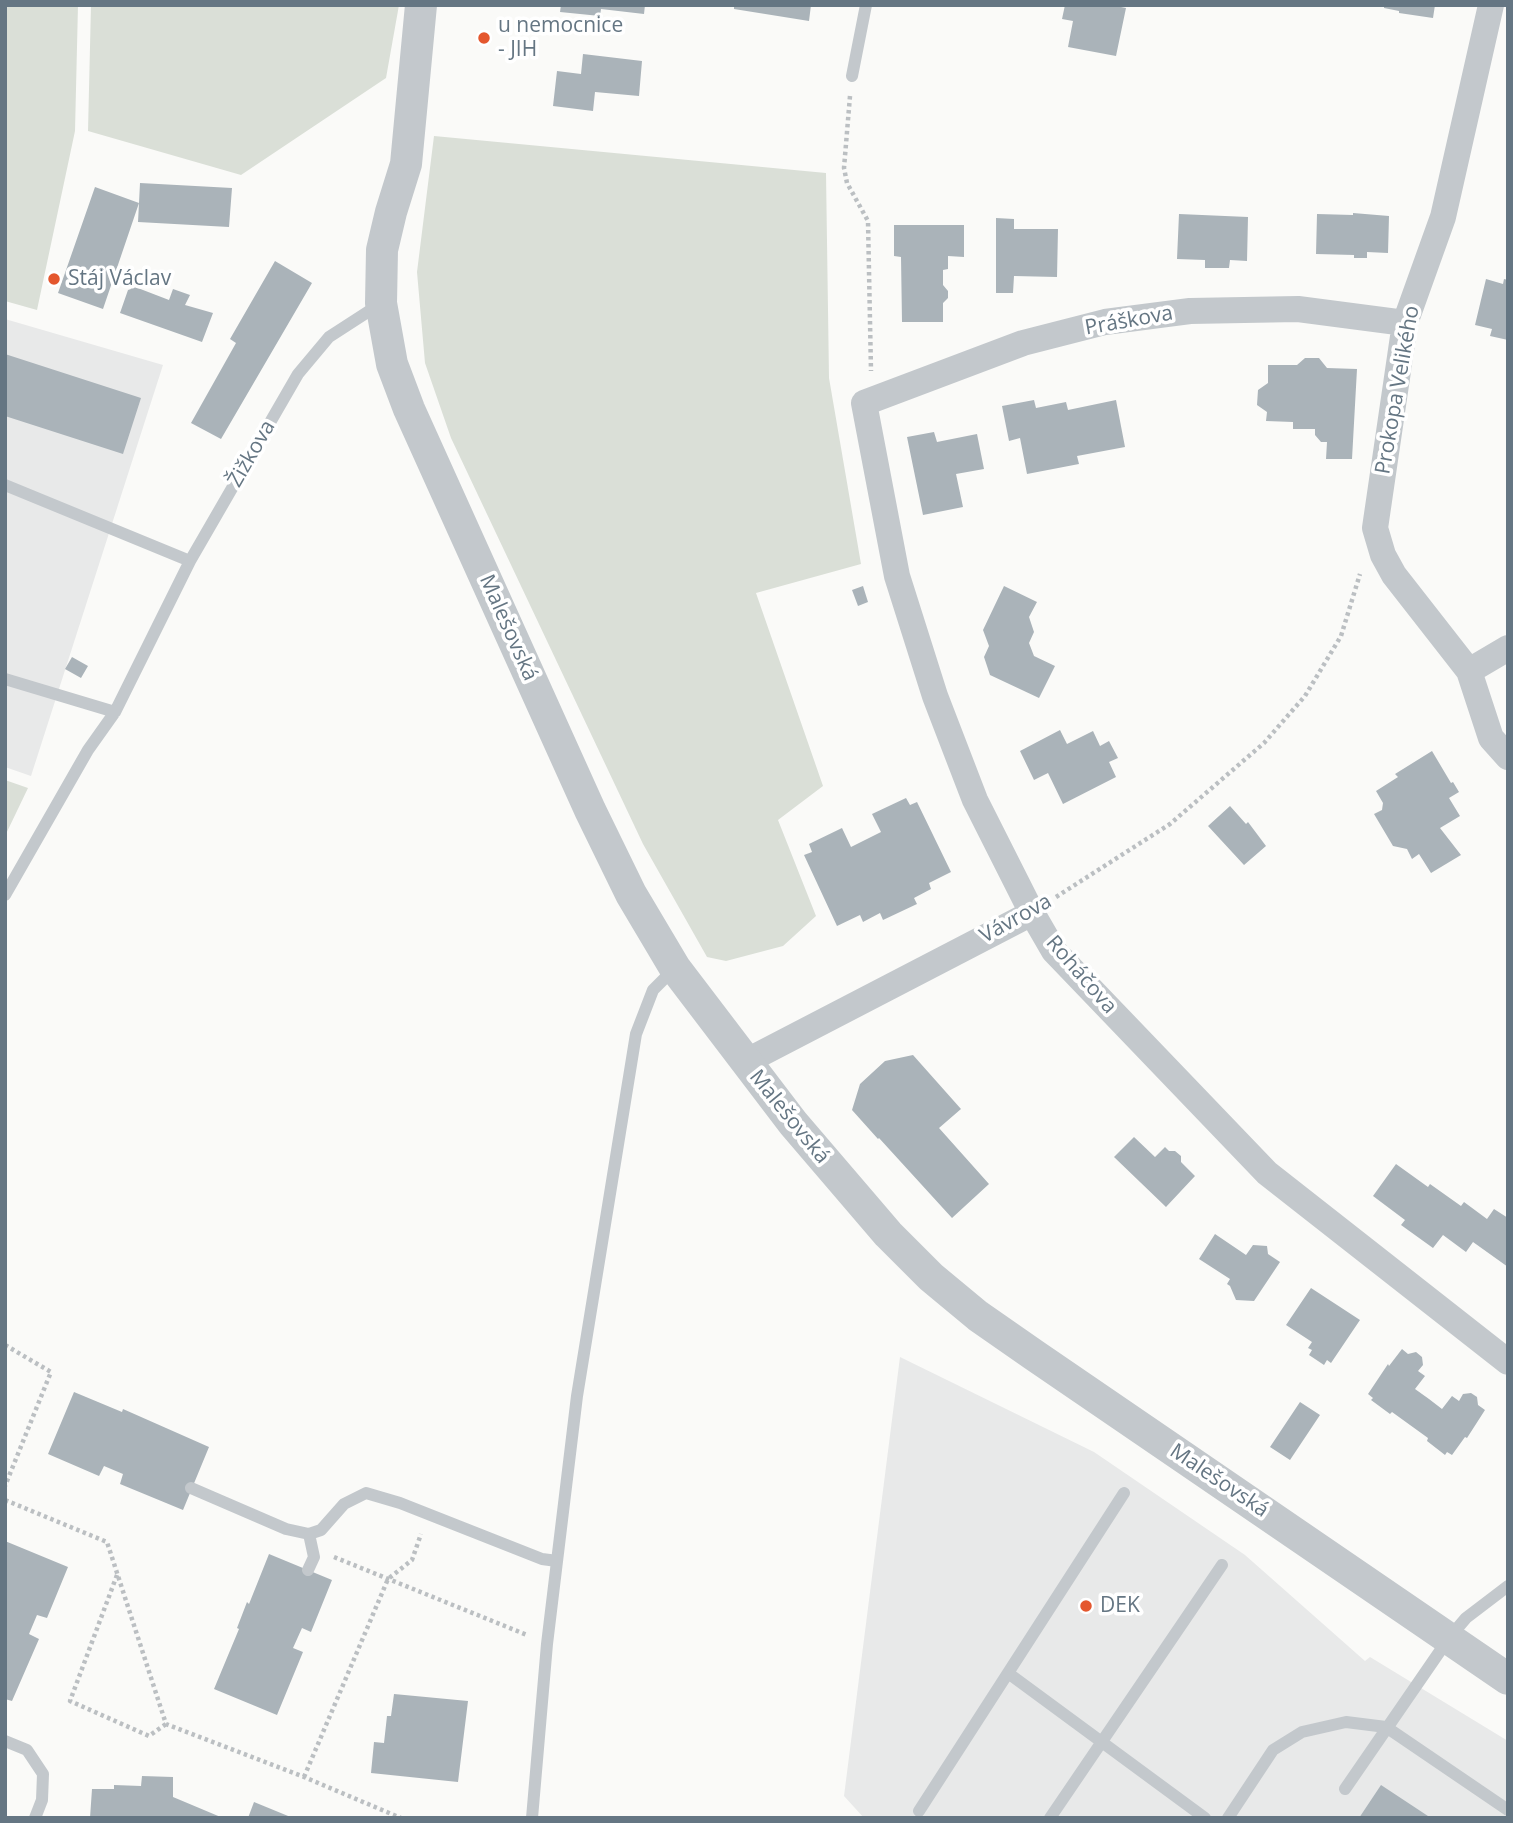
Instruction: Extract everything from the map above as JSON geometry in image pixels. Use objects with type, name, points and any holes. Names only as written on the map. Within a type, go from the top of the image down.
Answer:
[{"type":"street","points":[[381,303],[382,250],[406,164],[421,5]]},
{"type":"street","name":"Prokopa Velikého","points":[[1491,5],[1443,217],[1405,323],[1375,528],[1383,555],[1394,575],[1469,671],[1491,738],[1508,757]]},
{"type":"street","name":"Malešovská","points":[[381,303],[392,364],[409,409],[590,810],[631,894],[675,968],[800,1132],[887,1234],[931,1277],[969,1308],[1508,1679]]},
{"type":"street","name":"Práškova","points":[[863,402],[1023,344],[1105,322],[1190,311],[1298,309],[1405,323]]},
{"type":"street","name":"Roháčova","points":[[863,402],[897,576],[935,696],[975,800],[1031,913],[1054,951],[1267,1173],[1508,1362]]},
{"type":"street","points":[[1469,671],[1508,648]]},
{"type":"street","name":"Vávrova","points":[[745,1062],[1031,913]]},
{"type":"lane","points":[[852,76],[866,5]]},
{"type":"lane","name":"Žižkova","points":[[5,895],[88,750],[115,712],[190,561],[298,374],[329,337],[381,303]]},
{"type":"lane","points":[[5,485],[190,561]]},
{"type":"lane","points":[[5,679],[115,712]]},
{"type":"lane","points":[[532,1818],[547,1644],[577,1396],[636,1034],[653,990],[675,968]]},
{"type":"lane","points":[[191,1488],[286,1529],[309,1534],[321,1530],[344,1504],[366,1493],[428,1514],[542,1559],[557,1561]]},
{"type":"lane","points":[[919,1811],[1124,1493]]},
{"type":"lane","points":[[308,1570],[314,1557],[309,1534]]},
{"type":"lane","points":[[1051,1818],[1222,1565]]},
{"type":"lane","points":[[1345,1789],[1449,1638],[1466,1618],[1508,1586]]},
{"type":"lane","points":[[1008,1673],[1205,1818]]},
{"type":"lane","points":[[1228,1818],[1273,1750],[1302,1732],[1346,1721],[1386,1727],[1508,1810]]},
{"type":"lane","points":[[5,1741],[27,1750],[43,1774],[42,1800],[34,1818]]},
{"type":"path","points":[[852,76],[844,168],[847,183],[868,221],[872,369],[863,402]]},
{"type":"path","name":"Vávrova","points":[[1031,913],[1170,824],[1264,743],[1305,696],[1341,636],[1375,528]]},
{"type":"path","points":[[5,1345],[51,1372],[5,1486]]},
{"type":"path","points":[[5,1500],[107,1542],[166,1724]]},
{"type":"path","points":[[304,1777],[388,1579],[412,1560],[428,1514]]},
{"type":"path","points":[[314,1557],[334,1557],[547,1644]]},
{"type":"path","points":[[117,1574],[69,1701],[149,1736],[166,1724]]},
{"type":"path","points":[[166,1724],[401,1818]]},
{"type":"shaded area","points":[[5,5],[78,5],[75,131],[37,310],[5,301]]},
{"type":"shaded area","points":[[91,5],[399,5],[386,78],[241,175],[88,131]]},
{"type":"shaded area","points":[[434,136],[826,173],[829,378],[861,564],[756,593],[823,786],[778,820],[816,916],[783,946],[726,961],[707,957],[643,844],[451,438],[425,363],[417,272]]},
{"type":"shaded area","points":[[5,319],[163,365],[31,776],[5,767]]},
{"type":"shaded area","points":[[5,780],[28,788],[5,836]]},
{"type":"shaded area","name":"DEK","points":[[900,1357],[1094,1452],[1245,1555],[1365,1661],[1370,1657],[1508,1741],[1508,1818],[864,1818],[844,1796]]},
{"type":"building","points":[[561,5],[645,5],[644,14],[601,9],[600,16],[560,12]]},
{"type":"building","points":[[734,5],[811,5],[809,21],[734,9]]},
{"type":"building","points":[[1065,5],[1111,5],[1126,8],[1116,56],[1068,47],[1073,21],[1062,19]]},
{"type":"building","points":[[1384,5],[1435,5],[1433,18],[1399,13],[1384,8]]},
{"type":"building","points":[[583,54],[642,61],[639,96],[595,92],[593,111],[553,106],[557,71],[581,74]]},
{"type":"building","points":[[140,183],[232,188],[229,227],[138,222]]},
{"type":"building","points":[[95,187],[139,203],[103,309],[58,293]]},
{"type":"building","points":[[1179,214],[1248,217],[1247,261],[1230,260],[1229,268],[1205,268],[1205,260],[1177,259]]},
{"type":"building","points":[[1317,214],[1389,216],[1388,253],[1367,252],[1367,258],[1316,254]]},
{"type":"building","points":[[996,218],[1014,219],[1014,229],[1058,229],[1057,277],[1014,276],[1013,293],[996,293]]},
{"type":"building","points":[[894,225],[964,225],[964,257],[948,256],[948,269],[943,270],[943,285],[948,291],[948,298],[943,303],[943,322],[902,322],[901,257],[894,256]]},
{"type":"building","points":[[275,261],[312,283],[221,439],[191,423],[236,343],[230,339]]},
{"type":"building","points":[[1486,279],[1503,284],[1504,279],[1508,280],[1508,340],[1490,336],[1492,329],[1475,325]]},
{"type":"building","points":[[130,285],[169,300],[173,289],[190,295],[185,305],[213,313],[202,342],[120,313],[128,290],[131,289]]},
{"type":"building","points":[[5,354],[141,398],[123,454],[5,416]]},
{"type":"building","points":[[1305,358],[1319,358],[1327,368],[1357,369],[1352,459],[1326,459],[1327,442],[1321,442],[1315,435],[1315,429],[1293,429],[1293,422],[1266,421],[1267,412],[1257,405],[1258,390],[1268,383],[1268,365],[1297,365]]},
{"type":"building","points":[[1034,400],[1036,408],[1066,402],[1068,410],[1116,400],[1125,447],[1077,456],[1079,464],[1027,474],[1020,438],[1009,441],[1002,406]]},
{"type":"building","points":[[934,432],[937,442],[977,434],[984,469],[956,474],[963,507],[923,515],[907,437]]},
{"type":"building","points":[[863,586],[868,602],[858,606],[852,590]]},
{"type":"building","points":[[1004,586],[1037,602],[1029,617],[1034,632],[1029,643],[1034,656],[1055,666],[1039,698],[990,675],[984,657],[989,646],[983,630]]},
{"type":"building","points":[[72,657],[88,666],[81,678],[65,669]]},
{"type":"building","points":[[1060,730],[1067,744],[1093,731],[1100,746],[1109,741],[1118,758],[1109,762],[1116,777],[1063,804],[1048,773],[1034,780],[1020,751]]},
{"type":"building","points":[[1432,751],[1459,792],[1449,798],[1460,816],[1440,828],[1461,855],[1431,873],[1419,854],[1412,859],[1407,849],[1393,846],[1374,814],[1382,810],[1383,803],[1376,791],[1398,777],[1395,774]]},
{"type":"building","points":[[906,798],[910,805],[917,802],[951,872],[929,883],[931,889],[914,898],[917,904],[883,920],[880,913],[863,922],[860,915],[837,926],[804,855],[812,852],[809,844],[842,828],[851,847],[881,832],[872,814]]},
{"type":"building","points":[[1230,806],[1246,824],[1248,822],[1266,846],[1244,865],[1208,826]]},
{"type":"building","points":[[913,1055],[961,1109],[939,1128],[989,1184],[952,1218],[852,1110],[860,1084],[885,1061]]},
{"type":"building","points":[[1134,1137],[1155,1157],[1165,1147],[1169,1151],[1175,1151],[1181,1156],[1181,1162],[1195,1176],[1166,1207],[1114,1157]]},
{"type":"building","points":[[1396,1164],[1428,1187],[1430,1184],[1461,1206],[1464,1202],[1487,1219],[1494,1209],[1508,1218],[1508,1267],[1473,1242],[1466,1252],[1443,1235],[1433,1248],[1401,1225],[1405,1220],[1373,1196]]},
{"type":"building","points":[[1215,1234],[1246,1255],[1253,1245],[1267,1246],[1268,1254],[1280,1262],[1254,1301],[1236,1300],[1227,1284],[1230,1279],[1199,1259]]},
{"type":"building","points":[[1311,1288],[1360,1320],[1331,1363],[1327,1360],[1324,1365],[1309,1355],[1312,1350],[1308,1348],[1312,1342],[1286,1325]]},
{"type":"building","points":[[1402,1349],[1408,1354],[1416,1352],[1422,1357],[1423,1365],[1418,1371],[1425,1376],[1415,1389],[1442,1409],[1452,1396],[1459,1401],[1463,1394],[1471,1393],[1477,1397],[1478,1405],[1485,1410],[1452,1455],[1447,1452],[1445,1455],[1427,1441],[1428,1438],[1371,1400],[1373,1398],[1368,1394],[1388,1364],[1389,1366]]},
{"type":"building","points":[[74,1392],[122,1412],[123,1409],[209,1447],[183,1510],[120,1484],[123,1474],[104,1466],[99,1476],[48,1454]]},
{"type":"building","points":[[1300,1402],[1320,1415],[1290,1460],[1270,1447]]},
{"type":"building","points":[[5,1541],[68,1567],[47,1618],[37,1615],[29,1634],[39,1639],[12,1701],[5,1699]]},
{"type":"building","points":[[269,1554],[332,1580],[311,1632],[302,1628],[293,1648],[303,1652],[277,1715],[214,1689],[247,1602],[249,1604]]},
{"type":"building","points":[[394,1694],[468,1701],[458,1782],[371,1773],[374,1742],[384,1743],[387,1716],[391,1716]]},
{"type":"building","points":[[142,1776],[173,1777],[173,1797],[223,1818],[90,1818],[92,1789],[114,1789],[114,1785],[141,1786]]},
{"type":"building","points":[[1381,1785],[1431,1818],[1359,1818]]},
{"type":"building","points":[[254,1802],[293,1818],[248,1818]]},
{"type":"place","name":"u nemocnice - JIH","points":[[484,38]]},
{"type":"place","name":"Stáj Václav","points":[[54,279]]},
{"type":"place","name":"DEK","points":[[1086,1606]]}]
